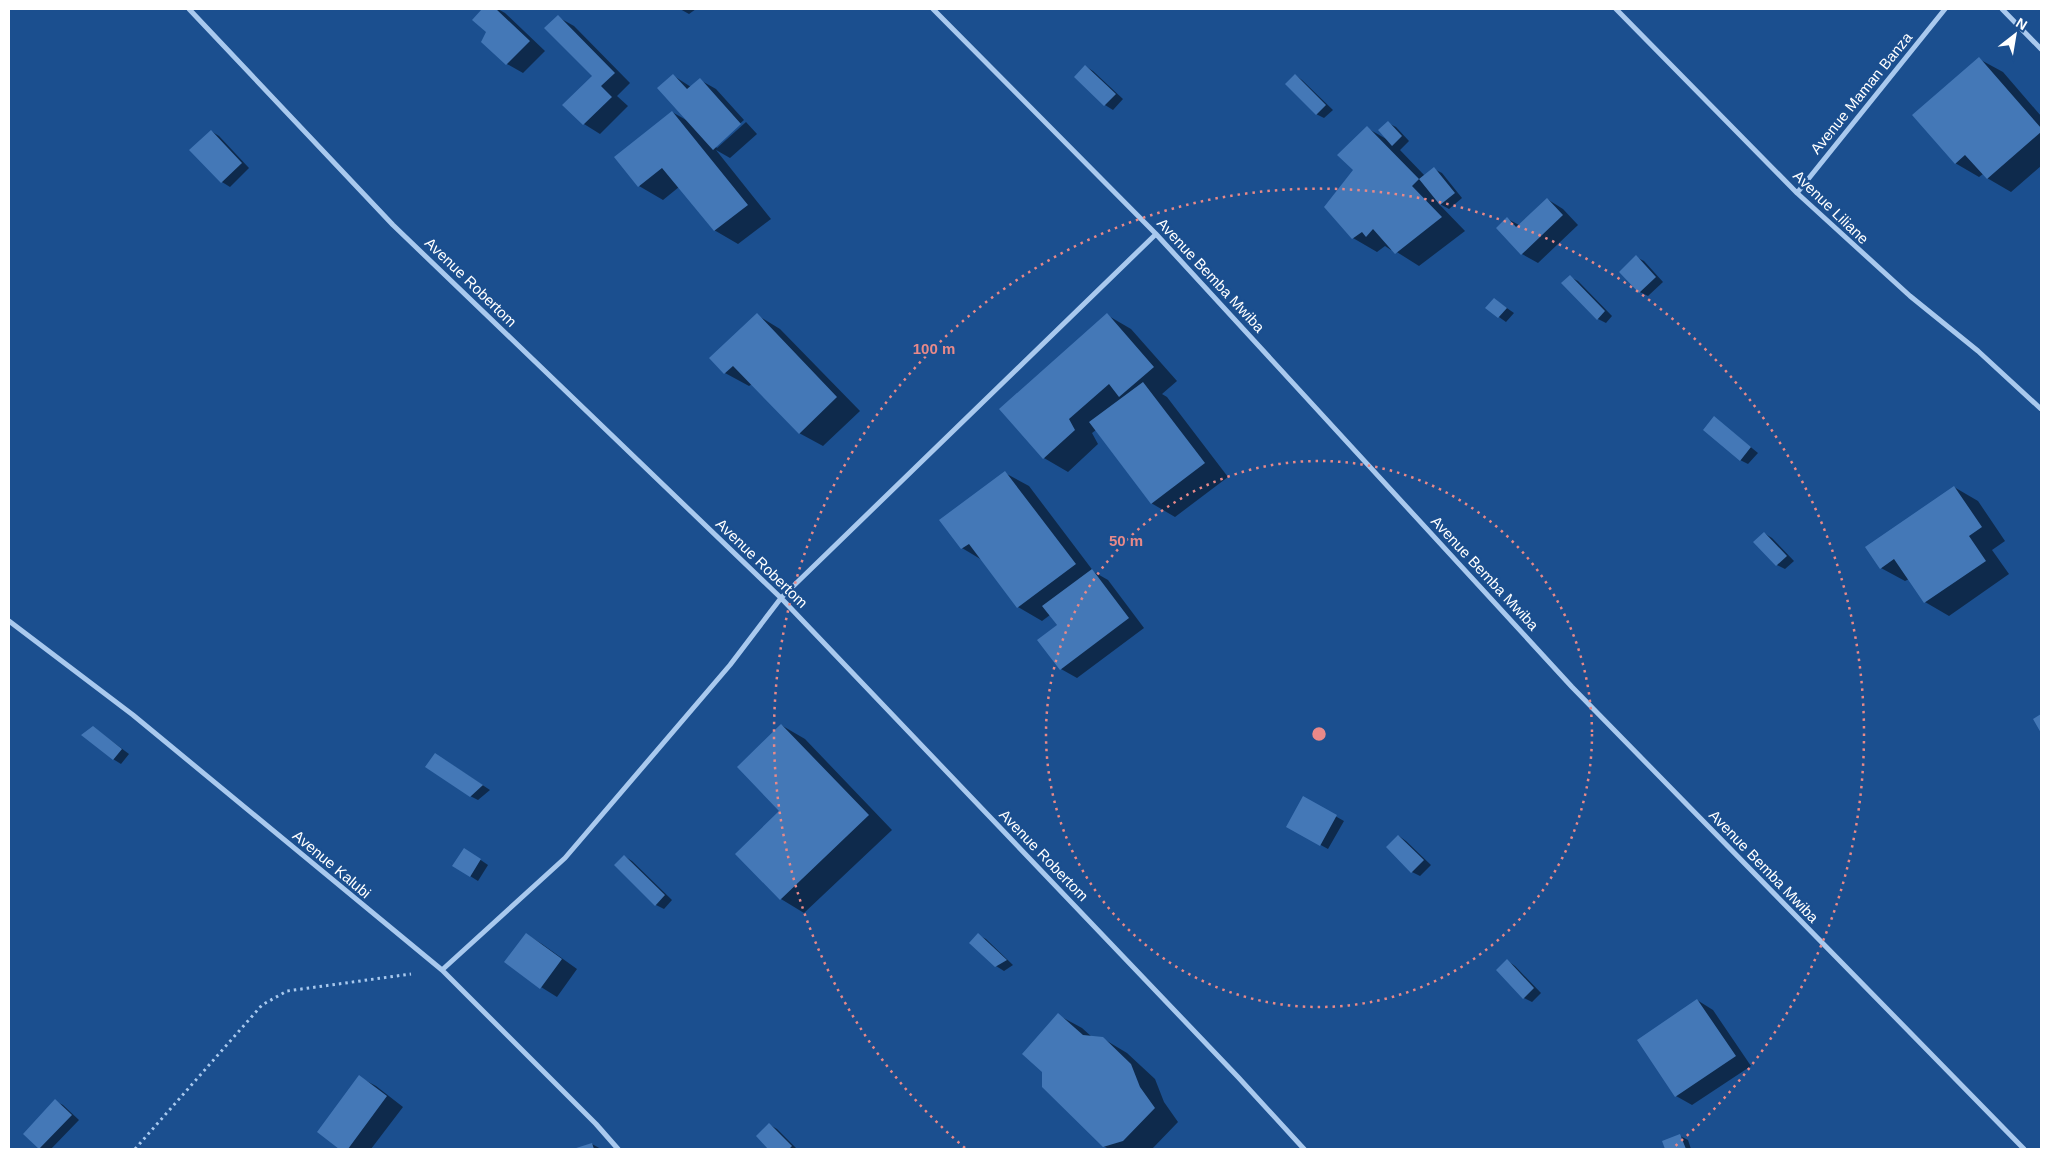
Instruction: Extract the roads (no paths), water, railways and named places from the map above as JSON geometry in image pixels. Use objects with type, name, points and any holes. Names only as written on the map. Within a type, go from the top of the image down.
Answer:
[{"type":"street","name":"Avenue Robertom","points":[[189,9],[393,224],[781,598],[1238,1077],[1304,1149]]},
{"type":"street","name":"Avenue Bemba Mwiba","points":[[933,9],[1156,234],[1572,687],[2024,1149]]},
{"type":"street","name":"Avenue Liliane","points":[[1616,9],[1797,193],[1896,284],[1978,351],[2041,409]]},
{"type":"street","name":"Avenue Maman Banza","points":[[1797,193],[1944,9]]},
{"type":"street","points":[[2002,9],[2041,49]]},
{"type":"street","points":[[442,970],[565,858],[730,665],[781,598],[1156,234]]},
{"type":"street","name":"Avenue Kalubi","points":[[9,621],[132,715],[442,970],[596,1124],[618,1149]]}]
